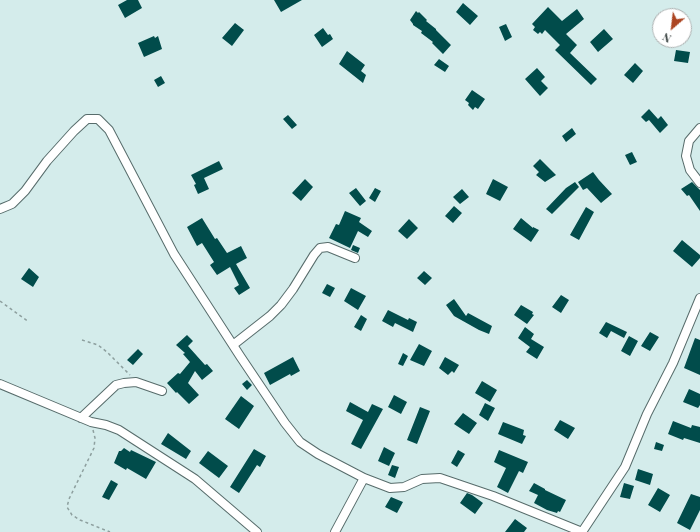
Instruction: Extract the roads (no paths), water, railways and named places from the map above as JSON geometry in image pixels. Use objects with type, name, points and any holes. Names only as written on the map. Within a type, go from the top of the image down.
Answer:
[{"type":"street","points":[[0,209],[12,204],[25,191],[47,161],[87,118],[98,119],[110,130],[174,254],[285,423],[300,442],[318,454],[364,478],[390,488],[404,487],[422,479],[440,478],[493,496],[582,532],[625,467],[647,414],[673,363],[700,298]]},
{"type":"street","points":[[700,128],[689,141],[686,156],[690,170],[700,183]]},
{"type":"street","points":[[233,345],[270,316],[281,305],[320,248],[328,247],[355,258]]},
{"type":"street","points":[[81,418],[116,385],[136,382],[162,391]]},
{"type":"street","points":[[0,384],[91,422],[106,425],[119,430],[195,478],[257,532]]},
{"type":"street","points":[[335,532],[364,478]]}]
